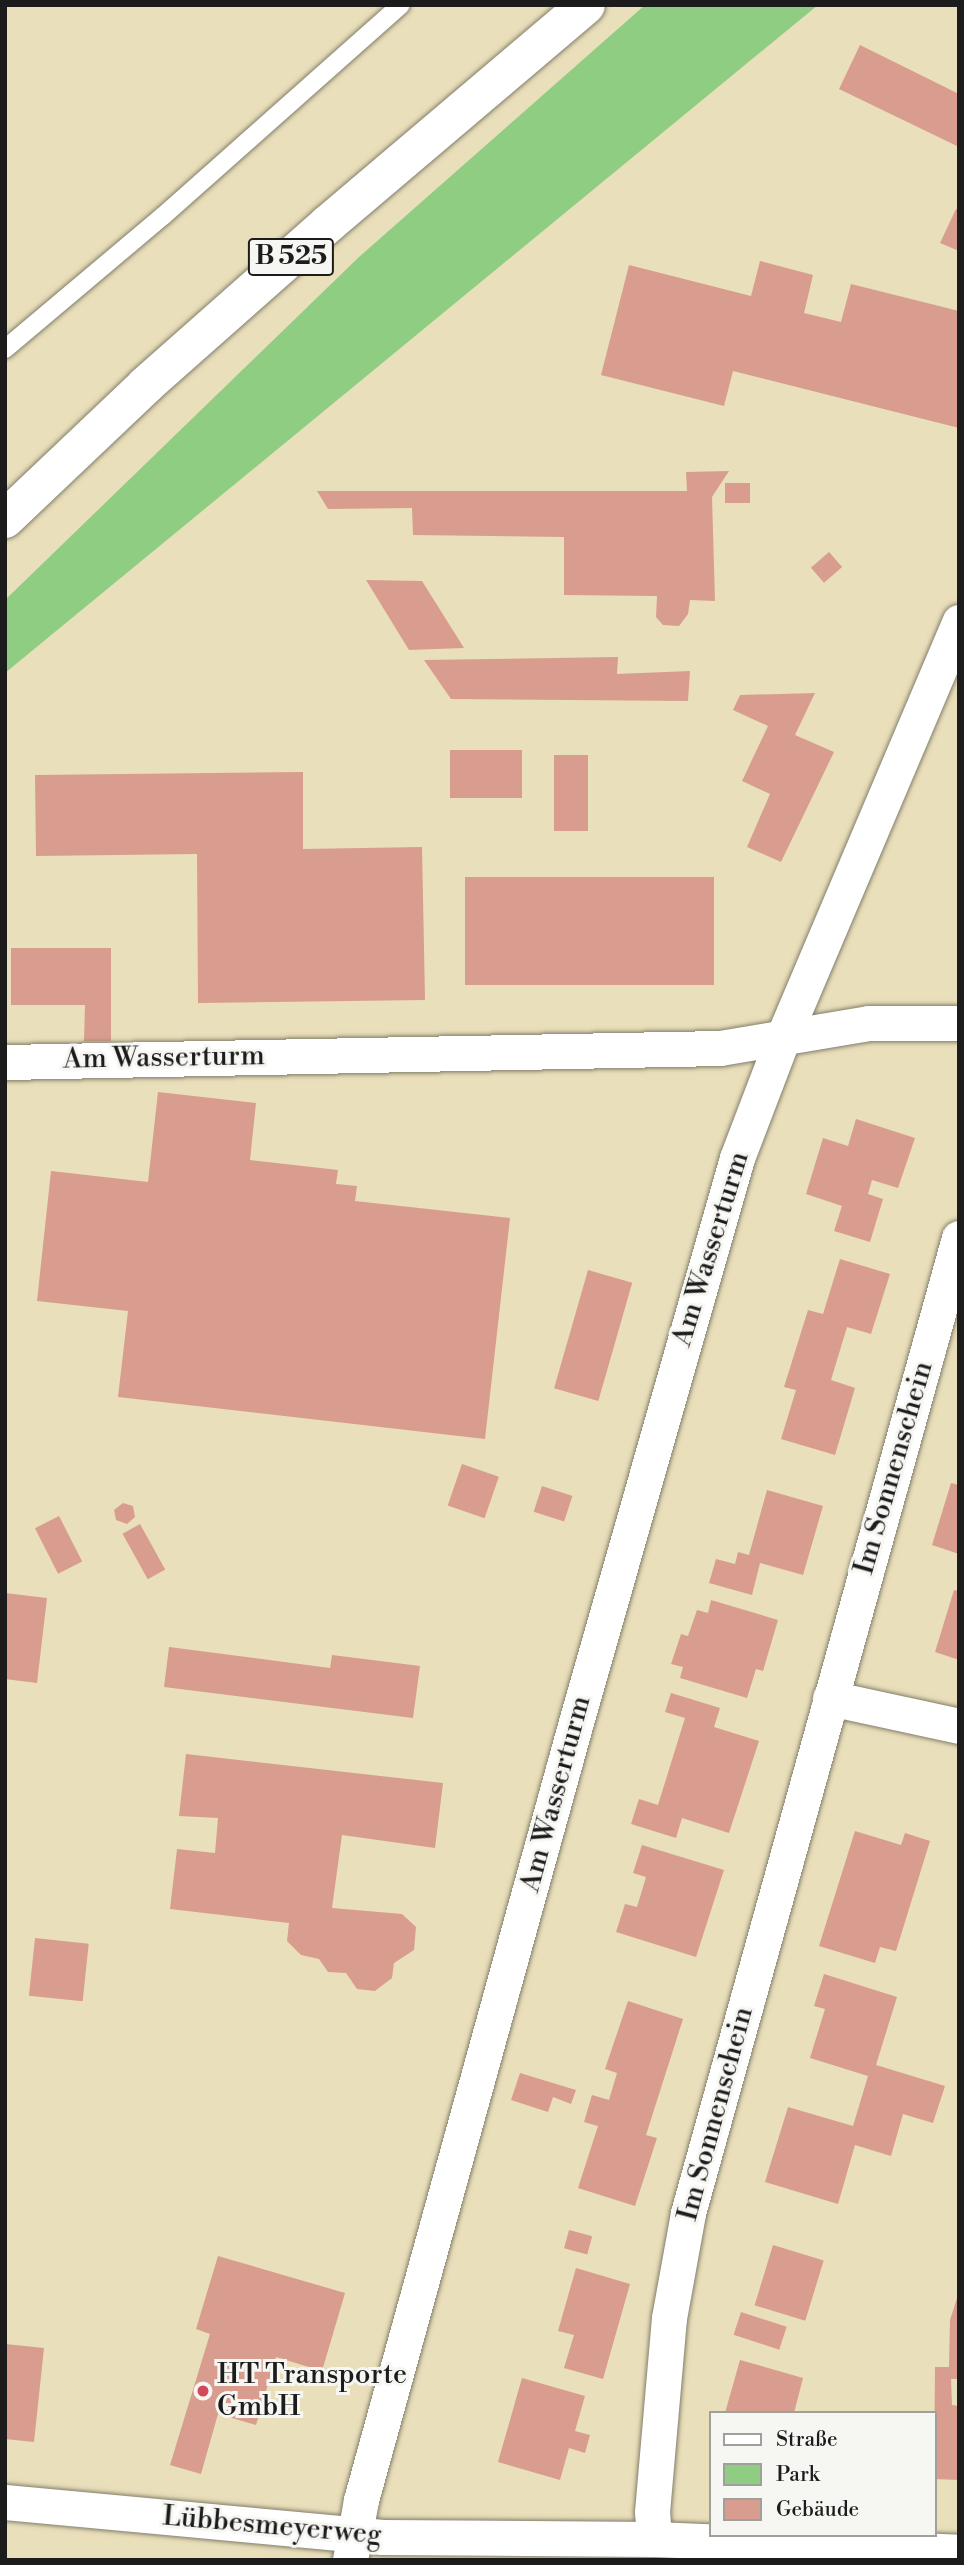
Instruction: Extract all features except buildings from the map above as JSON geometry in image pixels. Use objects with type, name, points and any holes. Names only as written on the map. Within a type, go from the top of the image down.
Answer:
[{"type":"main road","name":"B 525","points":[[5,519],[156,376],[328,224],[586,5]]},
{"type":"street","name":"Am Wasserturm","points":[[352,2547],[361,2500],[672,1379],[737,1158],[784,1035],[959,622]]},
{"type":"street","points":[[784,1035],[869,1023],[959,1023]]},
{"type":"street","name":"Am Wasserturm","points":[[5,1062],[720,1048],[784,1035]]},
{"type":"street","name":"Im Sonnenschein","points":[[654,2539],[652,2512],[669,2318],[688,2213],[959,1238]]},
{"type":"street","points":[[830,1698],[959,1726]]},
{"type":"street","name":"Lübbesmeyerweg","points":[[5,2502],[352,2547],[654,2539],[959,2552]]},
{"type":"lane","points":[[5,349],[163,216],[401,5]]},
{"type":"green space","points":[[645,5],[818,5],[5,673],[5,600],[359,257]]},
{"type":"place","name":"HT Transporte GmbH","points":[[203,2391]]}]
